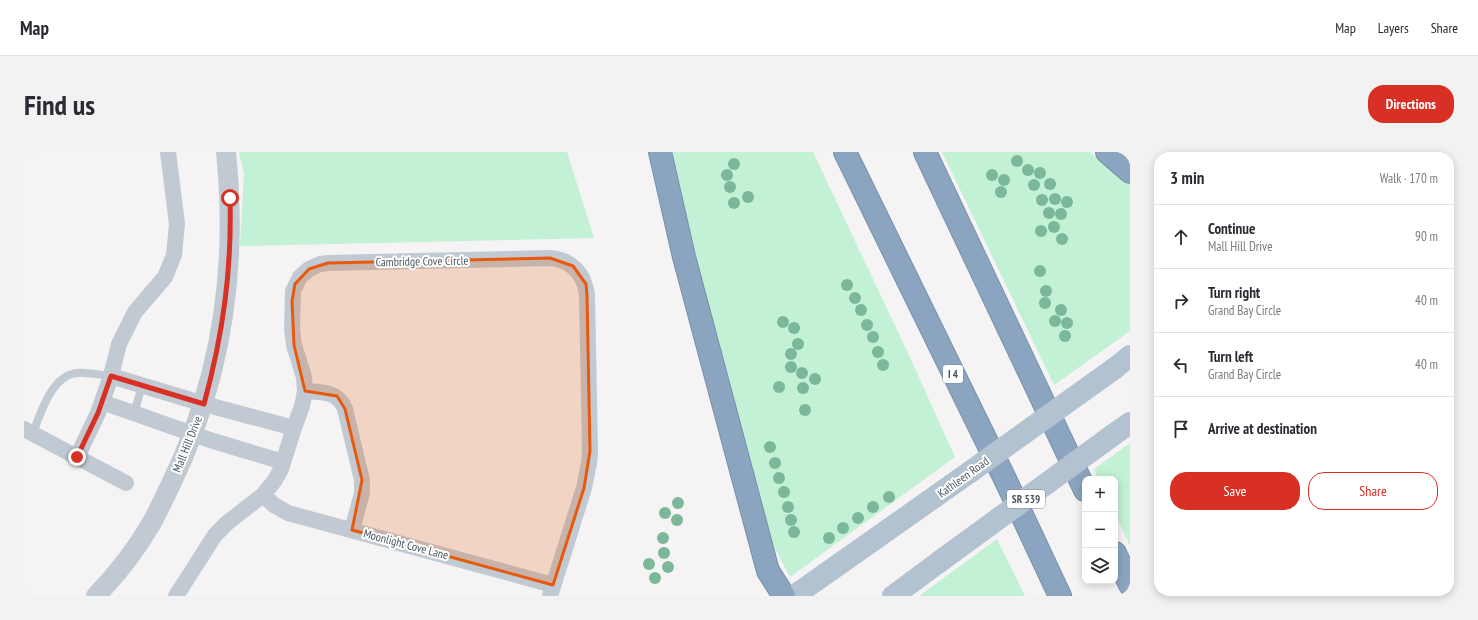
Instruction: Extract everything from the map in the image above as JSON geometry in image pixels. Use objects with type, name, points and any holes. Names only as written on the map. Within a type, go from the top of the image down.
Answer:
[{"type":"highway","points":[[660,152],[684,256],[768,571],[784,596]]},
{"type":"highway","name":"I 4","points":[[845,152],[1006,481],[1060,596]]},
{"type":"highway","points":[[925,152],[1082,484]]},
{"type":"highway","points":[[1108,153],[1130,164]]},
{"type":"highway","points":[[1108,153],[1130,172]]},
{"type":"highway","points":[[1118,559],[1130,585]]},
{"type":"main road","name":"Kathleen Road","points":[[794,596],[914,512],[1122,362]]},
{"type":"main road","name":"SR 539","points":[[892,596],[1130,422]]},
{"type":"street","points":[[77,457],[98,413],[120,344],[135,312],[165,277],[174,255],[177,224],[168,152]]},
{"type":"street","name":"Mall Hill Drive","points":[[96,596],[117,574],[152,524],[179,467],[204,404],[218,347],[229,274],[231,228],[226,152]]},
{"type":"street","name":"Cambridge Cove Circle","points":[[176,596],[215,535],[227,523],[263,495],[275,480],[281,469],[302,406],[305,391],[304,377],[294,345],[292,329],[292,300],[295,284],[300,277],[309,269],[320,264],[328,263],[550,258],[564,261],[574,266],[586,284],[590,451],[590,463],[584,488],[551,590]]},
{"type":"street","points":[[111,376],[204,404],[294,428]]},
{"type":"street","points":[[305,391],[327,392],[337,396],[345,408],[362,480],[362,493],[352,530]]},
{"type":"street","points":[[102,402],[192,434],[283,462]]},
{"type":"street","points":[[28,431],[126,483]]},
{"type":"street","name":"Moonlight Cove Lane","points":[[263,495],[274,505],[288,512],[551,590]]},
{"type":"lane","points":[[28,431],[53,389],[65,377],[76,373],[111,376]]},
{"type":"lane","points":[[134,413],[142,386]]},
{"type":"highlighted area","points":[[550,258],[573,266],[586,284],[590,451],[584,488],[553,585],[352,530],[362,480],[345,409],[337,396],[305,391],[294,345],[292,301],[295,284],[309,269],[328,263]]},
{"type":"green space","points":[[239,152],[567,152],[594,238],[240,246],[244,174]]},
{"type":"green space","points":[[663,152],[813,152],[907,351],[955,457],[790,577],[771,541]]},
{"type":"green space","points":[[942,152],[1090,152],[1130,183],[1130,331],[1054,385]]},
{"type":"green space","points":[[1130,443],[1130,546],[1118,520],[1118,476],[1097,476],[1094,469]]},
{"type":"green space","points":[[997,539],[1025,596],[919,596]]},
{"type":"route","points":[[77,457],[98,413],[111,376],[204,404],[218,347],[229,274],[231,228],[230,198]]}]
